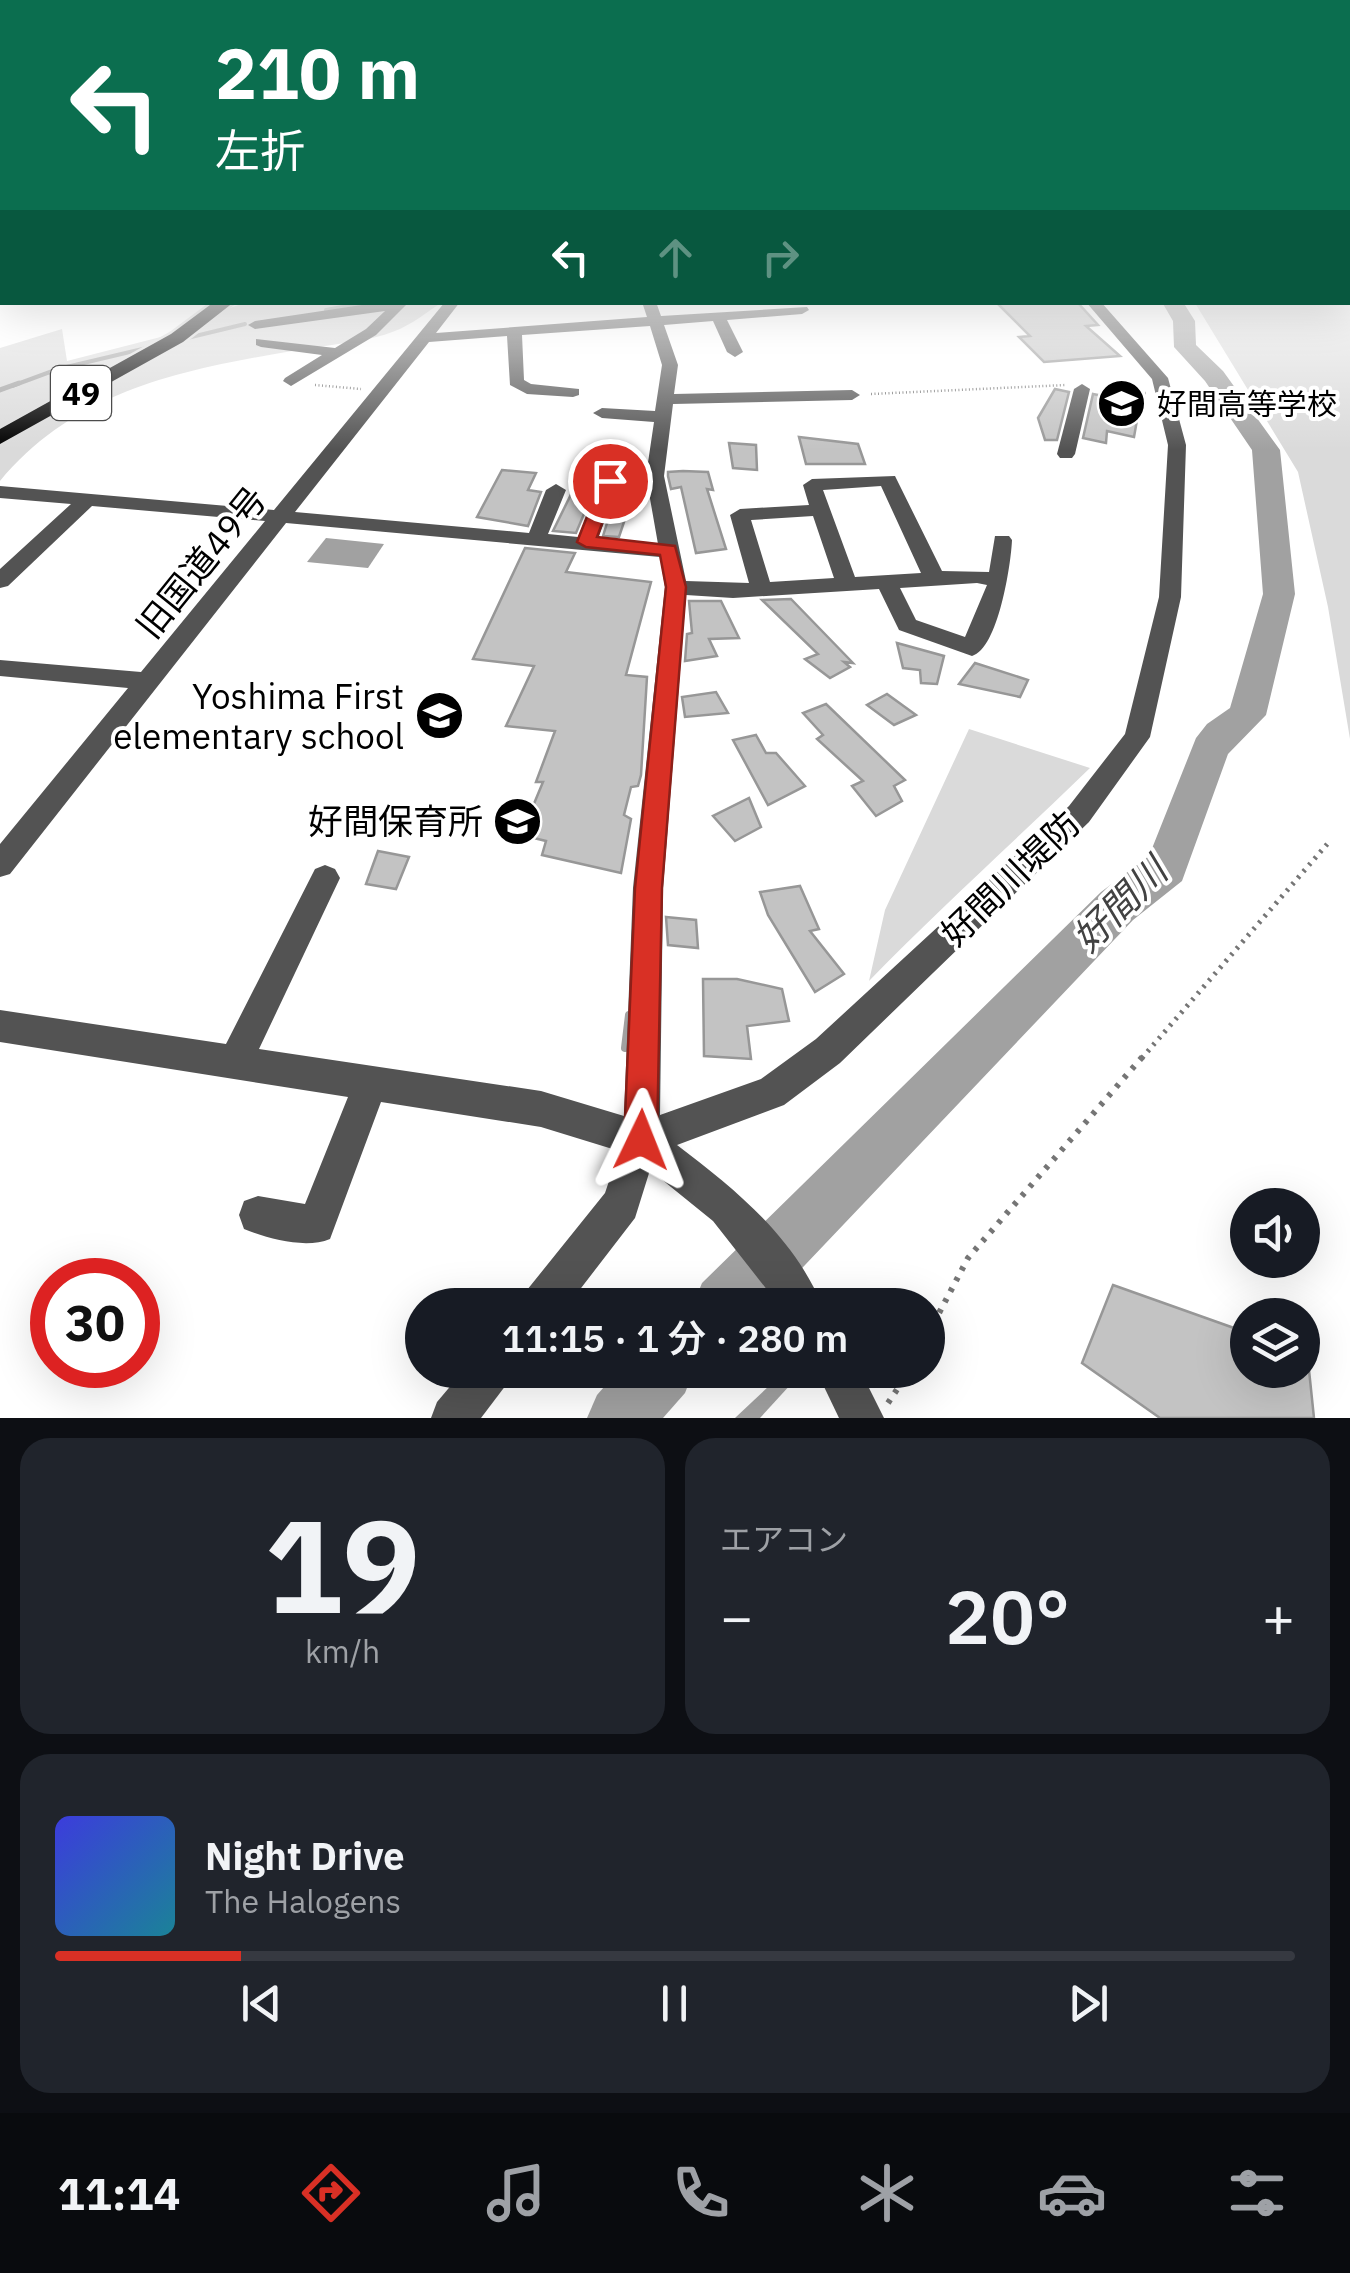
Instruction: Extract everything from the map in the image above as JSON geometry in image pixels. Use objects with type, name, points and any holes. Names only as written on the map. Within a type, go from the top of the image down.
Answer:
[{"type":"highway","name":"49","points":[[0,426],[125,358],[161,344],[192,317]]},
{"type":"highway","name":"49","points":[[0,438],[203,317]]},
{"type":"street","points":[[254,325],[307,317]]},
{"type":"street","points":[[291,381],[371,332],[387,317]]},
{"type":"street","name":"旧国道49号","points":[[0,864],[441,317]]},
{"type":"street","points":[[548,317],[550,330]]},
{"type":"street","points":[[424,338],[550,330],[623,317]]},
{"type":"street","points":[[555,1288],[621,1204],[655,1151],[648,888],[676,587],[655,476],[670,365],[654,317]]},
{"type":"street","points":[[718,317],[735,352]]},
{"type":"street","name":"好間川堤防","points":[[655,1151],[772,1092],[828,1051],[1078,814],[1137,737],[1170,597],[1177,445],[1160,378],[1106,317]]},
{"type":"street","points":[[514,332],[516,382],[527,389],[573,392]]},
{"type":"street","points":[[261,342],[339,353]]},
{"type":"street","points":[[602,412],[797,387],[852,394]]},
{"type":"street","points":[[1066,454],[1082,388]]},
{"type":"street","points":[[847,583],[812,485],[888,480],[934,578]]},
{"type":"street","points":[[586,542],[610,481]]},
{"type":"street","points":[[538,537],[556,490]]},
{"type":"street","points":[[0,492],[668,550]]},
{"type":"street","points":[[0,581],[90,498]]},
{"type":"street","points":[[761,588],[740,515],[819,510]]},
{"type":"street","points":[[886,581],[907,625],[972,648],[998,582],[1002,540]]},
{"type":"street","points":[[676,587],[733,591],[977,576],[998,582]]},
{"type":"street","points":[[0,668],[146,681]]},
{"type":"street","points":[[236,1060],[325,878]]},
{"type":"street","points":[[0,1026],[541,1109],[655,1151],[727,1208],[792,1288]]},
{"type":"street","points":[[258,1215],[316,1226],[371,1082]]},
{"type":"street","points":[[453,1418],[476,1388]]},
{"type":"street","points":[[851,1388],[868,1412]]},
{"type":"path","points":[[291,381],[382,390]]},
{"type":"path","points":[[852,394],[1055,383],[1102,393],[1164,393]]},
{"type":"path","points":[[945,1302],[968,1258],[1329,842]]},
{"type":"path","points":[[868,1412],[892,1388]]},
{"type":"shaded area","points":[[203,317],[419,317],[385,335],[220,364],[139,387],[65,423],[31,449],[0,481],[0,348],[62,329],[67,361],[184,331]]},
{"type":"shaded area","points":[[1204,317],[1350,317],[1350,739],[1328,607],[1298,472]]},
{"type":"shaded area","points":[[326,538],[384,544],[368,568],[307,562]]},
{"type":"shaded area","points":[[969,729],[1090,768],[869,981],[885,910]]},
{"type":"shaded area","points":[[767,1388],[787,1388],[760,1418],[735,1418]]},
{"type":"building","points":[[1011,317],[1091,317],[1098,325],[1086,326],[1120,356],[1044,362],[1019,337],[1030,336]]},
{"type":"building","points":[[1055,389],[1069,392],[1057,440],[1045,440],[1038,418]]},
{"type":"building","points":[[1093,394],[1140,403],[1134,437],[1107,431],[1106,443],[1083,438]]},
{"type":"building","points":[[799,437],[858,444],[865,464],[806,464]]},
{"type":"building","points":[[729,443],[756,445],[757,470],[733,468]]},
{"type":"building","points":[[502,470],[536,473],[528,490],[541,492],[528,526],[477,517]]},
{"type":"building","points":[[668,472],[708,472],[713,490],[707,489],[726,549],[696,553],[681,487],[671,489],[668,476]]},
{"type":"building","points":[[580,476],[599,478],[576,533],[553,531]]},
{"type":"building","points":[[621,478],[638,480],[619,537],[603,536]]},
{"type":"building","points":[[525,548],[575,553],[566,572],[651,582],[626,675],[647,677],[641,775],[638,786],[631,787],[624,815],[631,819],[621,873],[542,855],[546,841],[521,835],[543,782],[536,782],[555,731],[506,726],[534,666],[473,659]]},
{"type":"building","points":[[791,599],[853,663],[844,662],[850,667],[830,678],[805,659],[818,654],[762,600]]},
{"type":"building","points":[[689,601],[721,601],[739,638],[709,639],[717,656],[685,661],[687,634],[692,633]]},
{"type":"building","points":[[897,643],[944,656],[937,684],[921,683],[920,670],[903,668]]},
{"type":"building","points":[[975,663],[1028,680],[1020,697],[959,684]]},
{"type":"building","points":[[716,692],[728,713],[685,717],[682,697]]},
{"type":"building","points":[[887,694],[916,715],[894,725],[867,705]]},
{"type":"building","points":[[826,704],[905,780],[894,786],[902,801],[876,816],[852,786],[863,781],[817,739],[823,735],[803,713]]},
{"type":"building","points":[[756,735],[766,753],[776,753],[805,786],[768,805],[733,740]]},
{"type":"building","points":[[749,798],[761,827],[735,841],[713,816]]},
{"type":"building","points":[[378,851],[409,857],[396,889],[366,884]]},
{"type":"building","points":[[800,886],[819,929],[810,931],[844,974],[815,992],[768,915],[760,892]]},
{"type":"building","points":[[666,917],[696,920],[698,948],[668,945]]},
{"type":"building","points":[[703,979],[737,979],[782,989],[789,1021],[747,1026],[751,1059],[704,1056]]},
{"type":"building","points":[[1113,1285],[1230,1327],[1230,1388],[1311,1388],[1314,1418],[1160,1418],[1082,1363]]},
{"type":"waterway","name":"好間川","points":[[741,1288],[1117,906],[1166,868],[1210,749],[1221,734],[1247,715],[1279,594],[1266,450],[1214,376],[1185,347],[1182,317]]},
{"type":"waterway","points":[[183,339],[245,324]]},
{"type":"waterway","points":[[12,386],[58,369],[151,347]]},
{"type":"waterway","points":[[0,390],[19,383]]},
{"type":"waterway","points":[[625,1048],[629,1015]]},
{"type":"waterway","name":"好間川","points":[[620,1418],[646,1388]]},
{"type":"place","name":"好間高等学校","points":[[1122,403]]},
{"type":"place","name":"Yoshima First elementary school","points":[[439,716]]},
{"type":"place","name":"好間保育所","points":[[518,821]]},
{"type":"route","points":[[610,481],[586,542],[668,550],[676,587],[648,888],[641,1140]]}]
